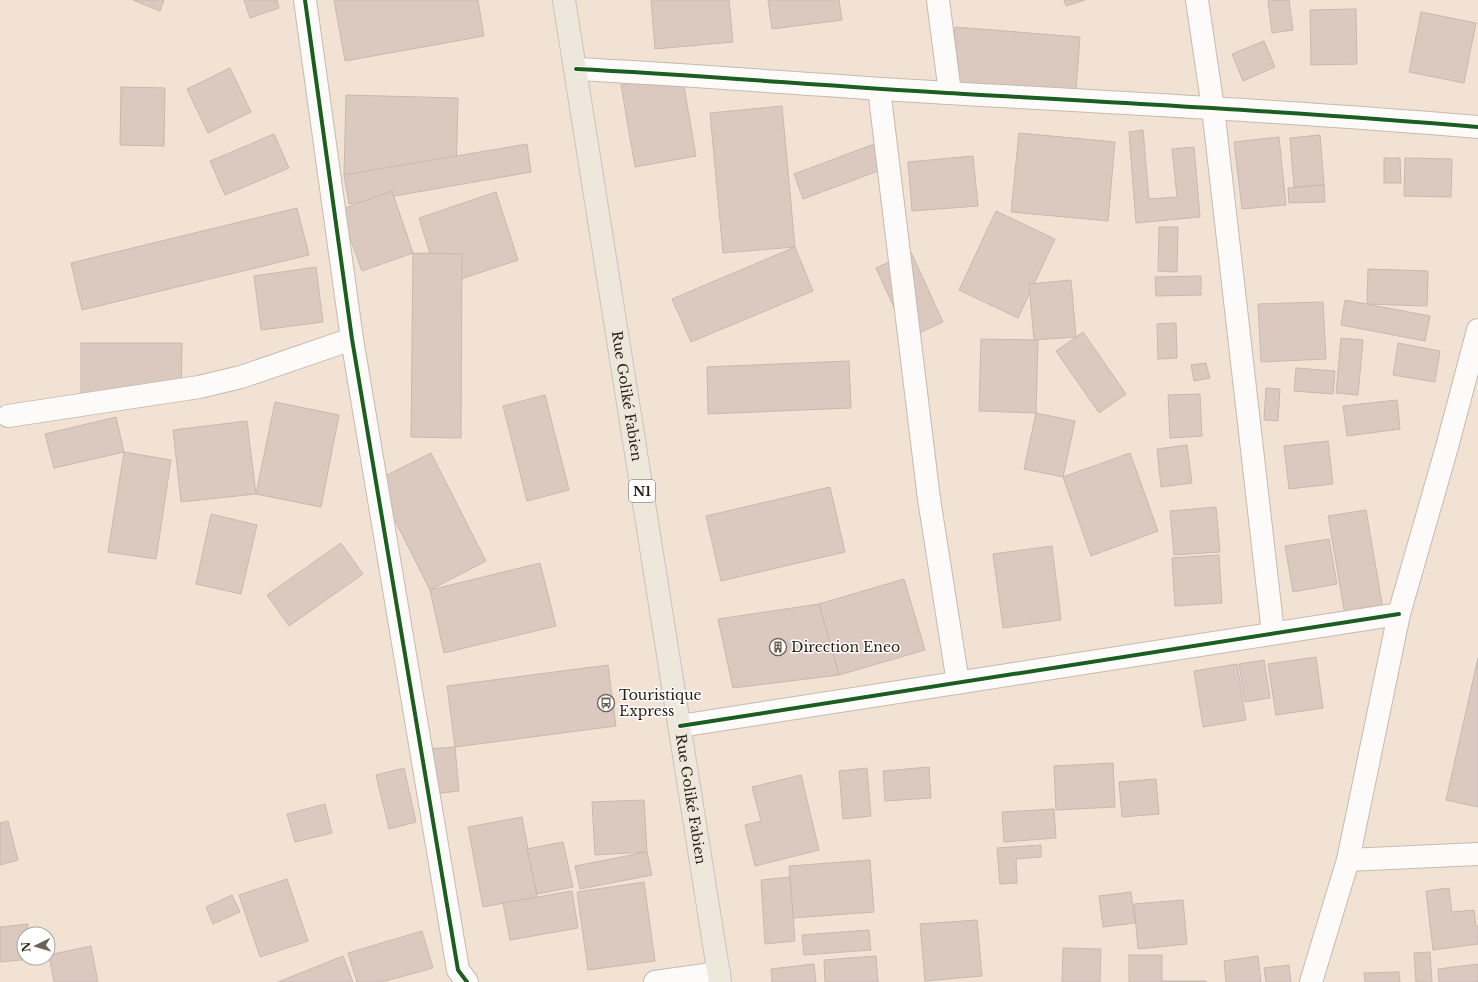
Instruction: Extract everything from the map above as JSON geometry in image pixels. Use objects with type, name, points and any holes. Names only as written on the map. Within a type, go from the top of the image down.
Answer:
[{"type":"highway","name":"Rue Goliké Fabien","points":[[564,0],[720,978]]},
{"type":"street","points":[[305,0],[352,338],[458,970],[467,982]]},
{"type":"street","points":[[938,0],[950,93]]},
{"type":"street","points":[[1197,0],[1213,108],[1273,633]]},
{"type":"street","points":[[576,69],[687,74],[879,89],[1213,108],[1478,127]]},
{"type":"street","points":[[879,89],[929,499],[958,683]]},
{"type":"street","points":[[1311,982],[1348,860],[1398,614],[1447,447],[1478,330]]},
{"type":"street","points":[[8,416],[199,387],[241,377],[352,338]]},
{"type":"street","points":[[680,726],[1398,614]]},
{"type":"street","points":[[1348,860],[1478,854]]},
{"type":"street","points":[[655,982],[720,978]]},
{"type":"building","points":[[133,0],[164,0],[160,11]]},
{"type":"building","points":[[244,0],[277,0],[279,8],[250,18]]},
{"type":"building","points":[[334,0],[478,0],[484,36],[345,61]]},
{"type":"building","points":[[651,0],[729,0],[733,42],[655,49]]},
{"type":"building","points":[[768,0],[839,0],[842,20],[772,29]]},
{"type":"building","points":[[1064,0],[1085,0],[1066,6]]},
{"type":"building","points":[[1289,0],[1293,30],[1272,33],[1268,1]]},
{"type":"building","points":[[1356,9],[1357,64],[1311,65],[1310,10]]},
{"type":"building","points":[[1421,12],[1476,23],[1464,83],[1409,72]]},
{"type":"building","points":[[955,27],[1080,37],[1075,102],[950,93]]},
{"type":"building","points":[[1264,41],[1275,67],[1243,81],[1232,54]]},
{"type":"building","points":[[230,68],[251,112],[208,133],[187,89]]},
{"type":"building","points":[[682,75],[696,156],[635,167],[621,85]]},
{"type":"building","points":[[121,87],[165,88],[164,146],[120,145]]},
{"type":"building","points":[[346,95],[458,98],[456,179],[344,175]]},
{"type":"building","points":[[782,106],[795,247],[723,253],[710,113]]},
{"type":"building","points":[[1143,130],[1149,199],[1177,197],[1172,149],[1194,147],[1200,217],[1136,223],[1129,132]]},
{"type":"building","points":[[1019,133],[1115,142],[1108,221],[1011,212]]},
{"type":"building","points":[[274,134],[289,168],[225,195],[210,161]]},
{"type":"building","points":[[1320,135],[1324,185],[1294,187],[1290,138]]},
{"type":"building","points":[[1279,137],[1286,205],[1242,209],[1234,142]]},
{"type":"building","points":[[877,143],[886,168],[803,199],[794,174]]},
{"type":"building","points":[[527,144],[531,172],[349,204],[344,175]]},
{"type":"building","points":[[973,156],[978,206],[912,211],[908,162]]},
{"type":"building","points":[[1384,158],[1400,158],[1401,183],[1384,183]]},
{"type":"building","points":[[1405,158],[1452,159],[1451,197],[1404,196]]},
{"type":"building","points":[[1324,185],[1325,202],[1289,203],[1288,188]]},
{"type":"building","points":[[392,191],[413,253],[362,271],[340,210]]},
{"type":"building","points":[[496,192],[518,260],[440,286],[419,218]]},
{"type":"building","points":[[297,208],[309,255],[82,310],[71,263]]},
{"type":"building","points":[[996,211],[1055,239],[1018,318],[959,290]]},
{"type":"building","points":[[1159,227],[1178,227],[1177,272],[1158,271]]},
{"type":"building","points":[[795,247],[813,291],[691,342],[672,299]]},
{"type":"building","points":[[911,252],[943,322],[908,338],[876,268]]},
{"type":"building","points":[[413,253],[462,254],[461,438],[411,437]]},
{"type":"building","points":[[316,267],[323,322],[261,330],[254,276]]},
{"type":"building","points":[[1368,269],[1428,271],[1427,306],[1367,304]]},
{"type":"building","points":[[1201,276],[1201,295],[1156,296],[1155,277]]},
{"type":"building","points":[[1071,280],[1076,337],[1034,340],[1029,284]]},
{"type":"building","points":[[1345,300],[1430,316],[1425,341],[1341,325]]},
{"type":"building","points":[[1323,302],[1326,359],[1261,362],[1258,304]]},
{"type":"building","points":[[1176,323],[1177,358],[1158,359],[1157,324]]},
{"type":"building","points":[[1083,332],[1126,394],[1099,413],[1056,351]]},
{"type":"building","points":[[1341,338],[1363,340],[1358,395],[1336,393]]},
{"type":"building","points":[[981,339],[1038,340],[1036,413],[979,411]]},
{"type":"building","points":[[81,343],[182,343],[181,398],[81,398]]},
{"type":"building","points":[[1398,343],[1440,351],[1435,382],[1393,375]]},
{"type":"building","points":[[849,361],[851,408],[708,414],[707,367]]},
{"type":"building","points":[[1206,363],[1210,378],[1194,381],[1191,365]]},
{"type":"building","points":[[1296,368],[1335,371],[1333,394],[1294,391]]},
{"type":"building","points":[[1266,388],[1280,389],[1278,421],[1264,420]]},
{"type":"building","points":[[1200,394],[1202,436],[1170,438],[1168,395]]},
{"type":"building","points":[[545,395],[569,490],[527,501],[503,406]]},
{"type":"building","points":[[1397,400],[1400,429],[1347,436],[1343,406]]},
{"type":"building","points":[[275,402],[339,415],[321,507],[256,494]]},
{"type":"building","points":[[1036,413],[1075,421],[1063,477],[1024,469]]},
{"type":"building","points":[[116,417],[124,452],[54,468],[45,434]]},
{"type":"building","points":[[247,421],[256,494],[181,502],[173,430]]},
{"type":"building","points":[[1328,441],[1333,484],[1289,489],[1284,446]]},
{"type":"building","points":[[1187,445],[1192,483],[1161,487],[1157,449]]},
{"type":"building","points":[[124,452],[171,460],[156,559],[108,552]]},
{"type":"building","points":[[431,453],[486,561],[430,590],[375,481]]},
{"type":"building","points":[[1130,453],[1158,531],[1091,556],[1063,477]]},
{"type":"building","points":[[830,487],[845,552],[721,581],[706,516]]},
{"type":"building","points":[[1216,507],[1220,552],[1174,555],[1170,511]]},
{"type":"building","points":[[1366,510],[1383,609],[1345,615],[1328,516]]},
{"type":"building","points":[[211,514],[257,525],[241,594],[196,584]]},
{"type":"building","points":[[1329,539],[1337,584],[1293,592],[1285,546]]},
{"type":"building","points":[[341,543],[363,574],[289,626],[267,595]]},
{"type":"building","points":[[1052,546],[1061,620],[1003,628],[993,554]]},
{"type":"building","points":[[1219,555],[1222,603],[1175,606],[1172,558]]},
{"type":"building","points":[[540,563],[556,626],[444,653],[430,590]]},
{"type":"building","points":[[904,579],[925,650],[839,675],[819,604]]},
{"type":"building","name":"Direction Eneo","points":[[819,604],[839,675],[733,688],[718,619]]},
{"type":"building","points":[[1316,657],[1323,708],[1276,715],[1268,664]]},
{"type":"building","points":[[1478,658],[1478,807],[1446,800]]},
{"type":"building","points":[[1264,660],[1270,698],[1245,702],[1239,664]]},
{"type":"building","points":[[1237,664],[1246,720],[1203,727],[1194,671]]},
{"type":"building","points":[[608,665],[616,726],[455,747],[447,686]]},
{"type":"building","points":[[455,747],[459,791],[433,794],[429,749]]},
{"type":"building","points":[[1113,763],[1115,807],[1056,810],[1054,766]]},
{"type":"building","points":[[929,767],[931,798],[885,801],[883,771]]},
{"type":"building","points":[[404,768],[416,822],[389,829],[376,775]]},
{"type":"building","points":[[867,768],[871,816],[843,819],[839,771]]},
{"type":"building","points":[[801,775],[819,850],[755,866],[745,825],[761,821],[752,787]]},
{"type":"building","points":[[1156,779],[1159,814],[1122,817],[1119,782]]},
{"type":"building","points":[[644,800],[647,852],[595,855],[592,802]]},
{"type":"building","points":[[325,804],[332,833],[295,842],[287,814]]},
{"type":"building","points":[[1054,809],[1056,838],[1004,842],[1002,812]]},
{"type":"building","points":[[522,817],[537,897],[483,907],[468,827]]},
{"type":"building","points":[[8,821],[18,860],[0,865],[0,823]]},
{"type":"building","points":[[563,842],[573,887],[537,894],[527,849]]},
{"type":"building","points":[[1041,845],[1041,857],[1016,859],[1017,883],[1000,884],[997,848]]},
{"type":"building","points":[[647,852],[652,875],[580,889],[575,866]]},
{"type":"building","points":[[870,860],[874,912],[793,918],[789,866]]},
{"type":"building","points":[[790,877],[795,941],[765,944],[761,880]]},
{"type":"building","points":[[287,879],[308,941],[260,957],[239,895]]},
{"type":"building","points":[[644,882],[655,961],[588,970],[577,892]]},
{"type":"building","points":[[1449,888],[1452,912],[1474,910],[1476,926],[1478,926],[1478,944],[1433,950],[1426,891]]},
{"type":"building","points":[[572,891],[578,928],[510,940],[503,903]]},
{"type":"building","points":[[1131,892],[1135,923],[1103,927],[1099,896]]},
{"type":"building","points":[[232,895],[240,912],[213,924],[206,907]]},
{"type":"building","points":[[1183,900],[1187,944],[1138,949],[1134,904]]},
{"type":"building","points":[[977,920],[982,976],[925,981],[920,924]]},
{"type":"building","points":[[28,924],[28,926],[16,926],[16,960],[0,962],[0,927]]},
{"type":"building","points":[[869,930],[871,950],[804,955],[802,935]]},
{"type":"building","points":[[422,931],[433,968],[382,982],[357,982],[348,953]]},
{"type":"building","points":[[91,946],[98,982],[54,982],[51,966],[56,966],[56,954]]},
{"type":"building","points":[[1063,948],[1101,949],[1100,982],[1062,982]]},
{"type":"building","points":[[1430,952],[1432,982],[1416,982],[1414,953]]},
{"type":"building","points":[[1129,955],[1162,955],[1162,982],[1129,982]]},
{"type":"building","points":[[343,956],[353,982],[278,982]]},
{"type":"building","points":[[876,956],[878,982],[825,982],[824,960]]},
{"type":"building","points":[[1258,956],[1261,982],[1226,982],[1224,961]]},
{"type":"building","points":[[814,964],[816,982],[772,982],[771,969]]},
{"type":"building","points":[[1478,964],[1478,982],[1439,982],[1438,969]]},
{"type":"building","points":[[1289,965],[1291,982],[1266,982],[1264,968]]},
{"type":"building","points":[[1399,972],[1400,982],[1365,982],[1364,973]]},
{"type":"building","points":[[1206,981],[1206,982],[1163,982]]},
{"type":"cycle path","points":[[305,0],[352,339],[458,970],[467,982]]},
{"type":"cycle path","points":[[576,69],[1279,112],[1478,127]]},
{"type":"cycle path","points":[[680,726],[1399,614]]},
{"type":"place","name":"Direction Eneo","points":[[778,647]]},
{"type":"place","name":"Touristique Express","points":[[606,703]]}]
